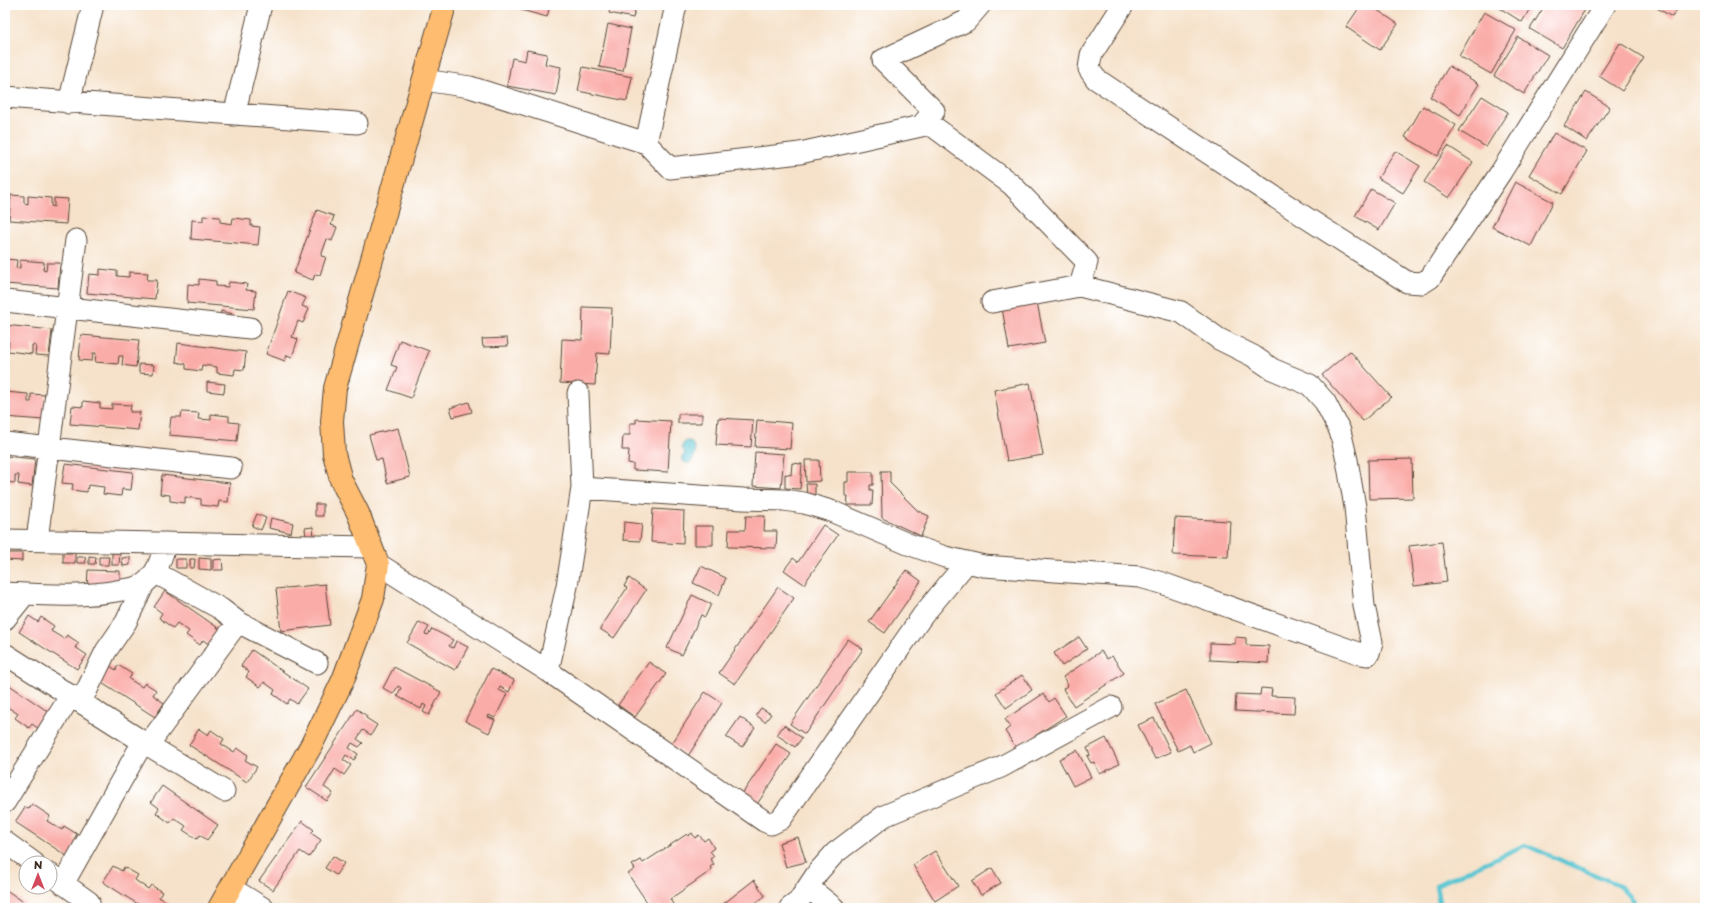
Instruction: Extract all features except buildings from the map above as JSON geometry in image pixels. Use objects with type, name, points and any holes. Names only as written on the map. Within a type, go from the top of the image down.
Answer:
[{"type":"main road","points":[[219,908],[311,746],[343,680],[373,599],[374,555],[358,513],[341,480],[334,454],[332,421],[335,388],[445,5]]},
{"type":"street","points":[[69,103],[94,5]]},
{"type":"street","points":[[234,115],[261,5]]},
{"type":"street","points":[[646,143],[676,5]]},
{"type":"street","points":[[921,126],[934,111],[883,60],[966,21],[980,5]]},
{"type":"street","points":[[1123,5],[1092,55],[1089,69],[1096,79],[1266,192],[1407,282],[1422,283],[1430,278],[1465,227],[1605,5]]},
{"type":"street","points":[[424,80],[470,87],[646,143],[670,168],[800,153],[930,124],[1011,184],[1087,262],[1080,286]]},
{"type":"street","points":[[5,97],[69,103],[357,123]]},
{"type":"street","points":[[37,540],[76,240]]},
{"type":"street","points":[[582,488],[742,499],[784,500],[804,503],[831,511],[908,544],[945,557],[984,566],[1140,577],[1162,583],[1361,654],[1369,653],[1372,642],[1364,606],[1355,508],[1347,460],[1340,431],[1325,402],[1310,385],[1272,369],[1253,356],[1219,339],[1182,312],[1080,286],[992,302]]},
{"type":"street","points":[[5,301],[250,328]]},
{"type":"street","points":[[548,671],[567,586],[582,488],[578,393]]},
{"type":"street","points":[[5,443],[231,468]]},
{"type":"street","points":[[5,540],[166,543],[374,555],[548,671],[764,821],[771,824],[780,819],[923,615],[967,562]]},
{"type":"street","points":[[5,802],[76,699],[126,622],[150,578],[166,543]]},
{"type":"street","points":[[5,593],[63,596],[97,595],[134,588],[150,578]]},
{"type":"street","points":[[150,578],[221,609],[238,622],[317,663]]},
{"type":"street","points":[[5,619],[25,594]]},
{"type":"street","points":[[58,876],[146,744],[238,622]]},
{"type":"street","points":[[5,654],[146,744],[224,791]]},
{"type":"street","points":[[790,908],[798,902],[818,872],[835,853],[884,816],[1001,768],[1111,707]]},
{"type":"street","points":[[5,842],[23,855]]},
{"type":"street","points":[[58,880],[89,902]]},
{"type":"street","points":[[808,887],[834,908]]},
{"type":"street","points":[[231,888],[263,908]]},
{"type":"water","points":[[686,441],[690,441],[695,449],[694,457],[690,463],[686,463],[682,460],[682,456],[685,453],[682,445]]},
{"type":"waterway","points":[[1440,908],[1436,885],[1525,845],[1619,885],[1639,908]]}]
